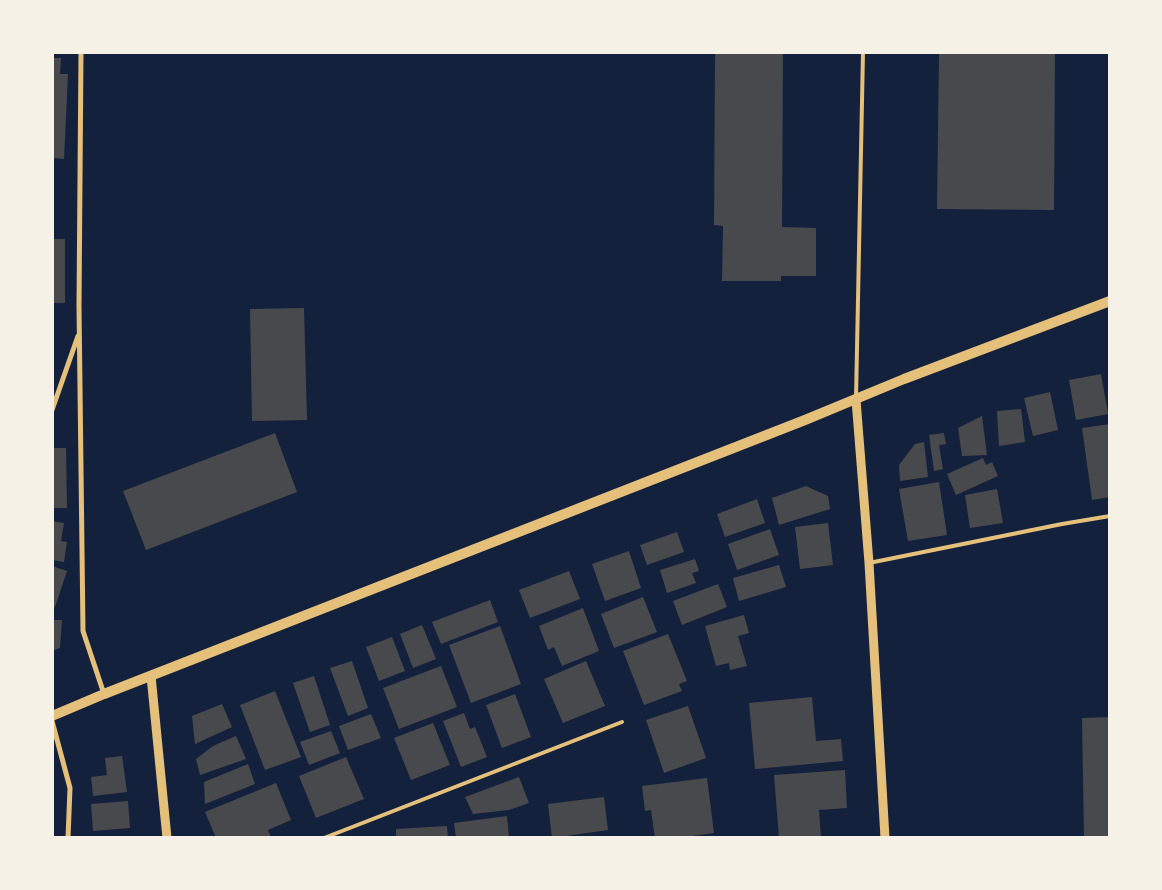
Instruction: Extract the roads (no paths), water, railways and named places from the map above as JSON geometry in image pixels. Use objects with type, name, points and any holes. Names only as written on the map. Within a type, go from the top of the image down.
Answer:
[{"type":"main road","points":[[52,716],[856,400],[904,379],[1110,301]]},
{"type":"street","points":[[81,52],[79,306],[83,631],[104,694]]},
{"type":"street","points":[[52,410],[80,331]]},
{"type":"street","points":[[856,400],[869,563],[885,838]]},
{"type":"street","points":[[151,676],[167,838]]},
{"type":"street","points":[[52,721],[70,788],[68,838]]},
{"type":"lane","points":[[856,400],[863,52]]},
{"type":"lane","points":[[869,563],[1110,516]]},
{"type":"lane","points":[[324,838],[622,722]]}]
